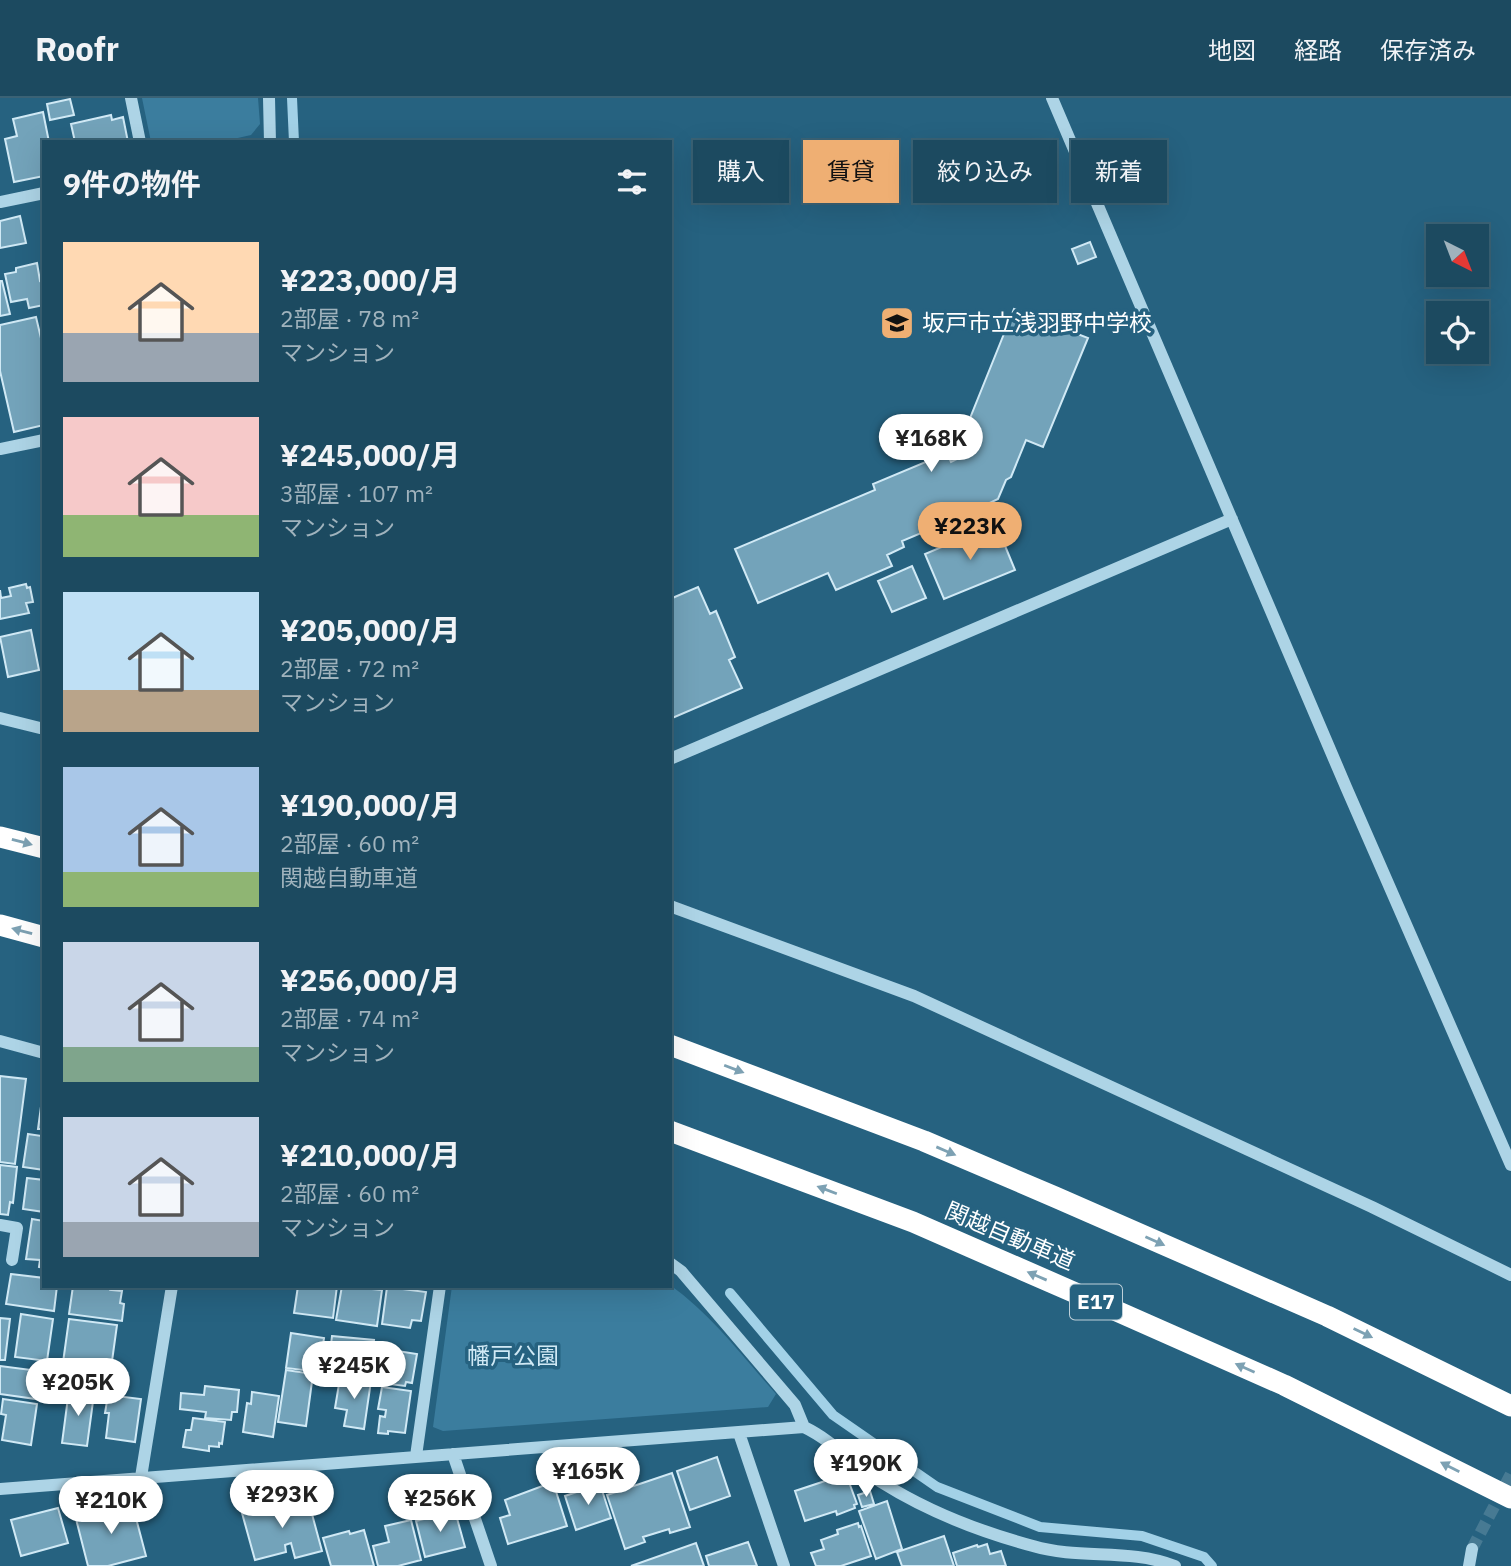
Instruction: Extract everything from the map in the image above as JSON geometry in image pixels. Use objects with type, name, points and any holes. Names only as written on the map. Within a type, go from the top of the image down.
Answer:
[{"type":"highway","points":[[0,837],[42,848]]},
{"type":"highway","points":[[0,925],[42,936]]},
{"type":"highway","points":[[672,1046],[924,1141],[1055,1197],[1327,1316],[1511,1406]]},
{"type":"highway","name":"関越自動車道","points":[[672,1133],[913,1222],[1284,1384],[1511,1498]]},
{"type":"street","points":[[131,98],[140,140]]},
{"type":"street","points":[[269,98],[270,140]]},
{"type":"street","points":[[1052,98],[1511,1165]]},
{"type":"street","points":[[0,202],[42,193]]},
{"type":"street","points":[[0,449],[42,440]]},
{"type":"street","points":[[672,758],[1232,519]]},
{"type":"street","points":[[0,718],[42,728]]},
{"type":"street","points":[[672,907],[914,996],[1372,1207],[1511,1275]]},
{"type":"street","points":[[0,1041],[42,1052]]},
{"type":"street","points":[[0,1225],[17,1228],[12,1260]]},
{"type":"street","points":[[672,1264],[681,1271],[795,1405],[804,1427]]},
{"type":"street","points":[[141,1477],[172,1288]]},
{"type":"street","points":[[416,1455],[440,1288]]},
{"type":"street","points":[[0,1489],[804,1427],[825,1437],[860,1468],[886,1485],[950,1518],[1034,1547],[1070,1553],[1139,1556],[1175,1566]]},
{"type":"street","points":[[739,1433],[784,1566]]},
{"type":"street","points":[[453,1454],[491,1566]]},
{"type":"street","points":[[1469,1566],[1472,1549]]},
{"type":"green space","points":[[142,98],[258,98],[260,124],[251,135],[229,140],[151,140]]},
{"type":"green space","name":"幡戸公園","points":[[672,1286],[713,1322],[776,1394],[768,1407],[443,1431],[433,1427],[452,1288]]},
{"type":"building","points":[[70,99],[74,115],[50,120],[47,104]]},
{"type":"building","points":[[43,112],[49,140],[42,140],[42,176],[14,182],[5,139],[17,136],[13,119]]},
{"type":"building","points":[[111,115],[112,120],[123,117],[128,140],[75,140],[71,124]]},
{"type":"building","points":[[20,216],[26,243],[0,248],[0,221]]},
{"type":"building","points":[[1090,242],[1096,257],[1078,264],[1072,249]]},
{"type":"building","points":[[37,263],[42,280],[42,305],[29,308],[27,299],[11,302],[5,274],[16,272],[16,268]]},
{"type":"building","points":[[0,281],[10,314],[0,316]]},
{"type":"building","points":[[1014,309],[1088,338],[1043,447],[1026,440],[1011,477],[1006,480],[998,499],[973,511],[980,529],[941,547],[933,528],[902,541],[904,547],[887,555],[892,566],[836,590],[828,573],[758,603],[735,549],[875,490],[873,484],[947,453],[951,462],[961,457],[956,453]]},
{"type":"building","points":[[36,317],[42,342],[42,425],[14,432],[0,371],[0,325]]},
{"type":"building","points":[[996,524],[1015,570],[944,599],[925,554]]},
{"type":"building","points":[[912,566],[926,598],[892,612],[878,581]]},
{"type":"building","points":[[26,584],[27,588],[30,587],[33,602],[26,603],[29,613],[0,619],[0,590],[1,598],[11,596],[9,588]]},
{"type":"building","points":[[698,587],[710,614],[716,611],[735,657],[729,660],[742,688],[672,718],[672,598]]},
{"type":"building","points":[[31,630],[39,670],[8,677],[0,637]]},
{"type":"building","points":[[0,1076],[26,1079],[15,1164],[0,1162]]},
{"type":"building","points":[[42,1099],[42,1129],[38,1129]]},
{"type":"building","points":[[28,1134],[42,1136],[42,1170],[23,1167]]},
{"type":"building","points":[[0,1165],[17,1167],[13,1203],[10,1202],[8,1215],[0,1214]]},
{"type":"building","points":[[27,1178],[42,1180],[42,1212],[23,1209]]},
{"type":"building","points":[[32,1219],[42,1221],[42,1268],[39,1267],[40,1260],[26,1259]]},
{"type":"building","points":[[11,1274],[42,1278],[42,1288],[57,1288],[54,1311],[6,1304]]},
{"type":"building","points":[[73,1288],[113,1288],[111,1290],[122,1291],[122,1321],[69,1314]]},
{"type":"building","points":[[298,1288],[337,1288],[333,1318],[294,1313]]},
{"type":"building","points":[[342,1288],[382,1290],[377,1326],[336,1320]]},
{"type":"building","points":[[387,1288],[426,1292],[421,1321],[412,1320],[410,1328],[382,1324]]},
{"type":"building","points":[[21,1314],[53,1319],[47,1361],[15,1357]]},
{"type":"building","points":[[0,1318],[10,1319],[5,1360],[0,1360]]},
{"type":"building","points":[[69,1319],[117,1325],[109,1383],[61,1377]]},
{"type":"building","points":[[291,1333],[324,1338],[320,1367],[312,1367],[311,1371],[286,1368]]},
{"type":"building","points":[[332,1336],[374,1340],[371,1361],[368,1361],[367,1367],[363,1366],[362,1374],[349,1373],[349,1368],[340,1367],[341,1362],[329,1361]]},
{"type":"building","points":[[378,1348],[417,1354],[412,1383],[406,1382],[405,1386],[373,1382]]},
{"type":"building","points":[[0,1366],[47,1372],[43,1400],[0,1394]]},
{"type":"building","points":[[286,1370],[313,1374],[306,1426],[278,1422]]},
{"type":"building","points":[[340,1378],[371,1381],[364,1429],[344,1426],[347,1410],[335,1408]]},
{"type":"building","points":[[205,1386],[239,1390],[237,1412],[232,1412],[231,1420],[205,1418],[206,1412],[180,1409],[181,1393],[204,1395]]},
{"type":"building","points":[[382,1387],[411,1391],[405,1433],[378,1433],[380,1416],[385,1417],[386,1410],[378,1409]]},
{"type":"building","points":[[69,1390],[94,1394],[87,1446],[62,1443]]},
{"type":"building","points":[[252,1392],[279,1396],[273,1437],[243,1432],[247,1403],[251,1404]]},
{"type":"building","points":[[108,1395],[141,1399],[135,1442],[106,1438],[109,1413],[105,1413]]},
{"type":"building","points":[[3,1399],[37,1404],[31,1445],[2,1440],[6,1415],[1,1414]]},
{"type":"building","points":[[193,1418],[225,1422],[222,1444],[219,1443],[219,1447],[209,1446],[209,1451],[183,1447],[186,1430],[191,1430]]},
{"type":"building","points":[[717,1457],[730,1496],[690,1510],[677,1471]]},
{"type":"building","points":[[672,1473],[690,1527],[670,1533],[669,1529],[643,1537],[645,1542],[625,1549],[607,1495]]},
{"type":"building","points":[[846,1474],[857,1504],[854,1505],[855,1508],[837,1515],[836,1511],[805,1521],[795,1491]]},
{"type":"building","points":[[553,1482],[567,1526],[508,1544],[500,1518],[510,1515],[505,1500]]},
{"type":"building","points":[[600,1484],[611,1518],[576,1530],[565,1496]]},
{"type":"building","points":[[870,1491],[874,1504],[862,1507],[858,1495]]},
{"type":"building","points":[[279,1498],[282,1510],[309,1503],[322,1551],[295,1558],[291,1543],[285,1545],[286,1552],[255,1560],[242,1513],[265,1507],[263,1502]]},
{"type":"building","points":[[887,1501],[902,1549],[876,1559],[859,1511]]},
{"type":"building","points":[[118,1503],[119,1507],[132,1503],[146,1556],[108,1566],[88,1566],[76,1519],[88,1516],[87,1511]]},
{"type":"building","points":[[58,1508],[68,1543],[21,1556],[11,1520]]},
{"type":"building","points":[[455,1511],[465,1547],[425,1557],[416,1521]]},
{"type":"building","points":[[411,1520],[421,1560],[398,1566],[378,1566],[373,1546],[389,1542],[385,1526]]},
{"type":"building","points":[[858,1523],[871,1556],[841,1566],[816,1566],[811,1553],[824,1549],[821,1540],[838,1534],[837,1530]]},
{"type":"building","points":[[364,1530],[374,1566],[331,1566],[323,1538]]},
{"type":"building","points":[[944,1536],[954,1566],[902,1566],[897,1552]]},
{"type":"building","points":[[748,1542],[757,1566],[709,1566],[706,1556]]},
{"type":"building","points":[[696,1543],[704,1566],[631,1566]]},
{"type":"building","points":[[987,1544],[990,1554],[1001,1551],[1006,1566],[957,1566],[953,1553]]},
{"type":"waterway","points":[[292,98],[294,140]]},
{"type":"waterway","points":[[730,1293],[833,1415],[937,1487],[1040,1527],[1142,1536],[1204,1557],[1212,1566]]},
{"type":"tunnel","points":[[1472,1549],[1511,1474]]},
{"type":"place","name":"坂戸市立浅羽野中学校","points":[[897,323]]}]
